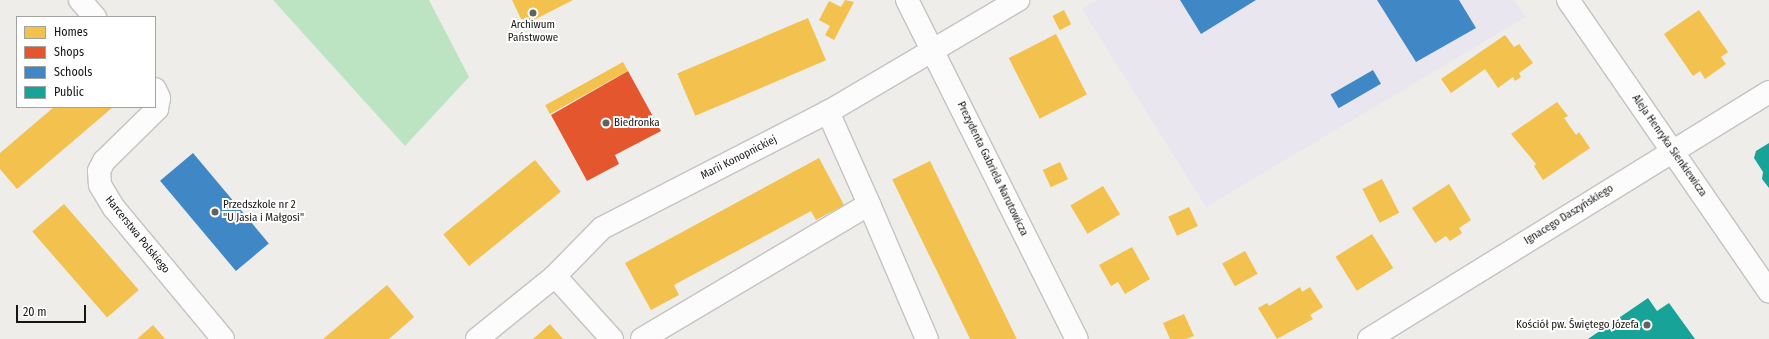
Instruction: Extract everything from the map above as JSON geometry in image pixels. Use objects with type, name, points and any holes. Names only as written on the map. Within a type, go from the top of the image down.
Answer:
[{"type":"street","points":[[80,0],[94,16]]},
{"type":"street","name":"Prezydenta Gabriela Narutowicza","points":[[907,0],[1077,339]]},
{"type":"street","name":"Marii Konopnickiej","points":[[477,339],[555,276],[602,228],[828,112],[1018,0]]},
{"type":"street","name":"Aleja Henryka Sienkiewicza","points":[[1568,0],[1769,291]]},
{"type":"street","name":"Harcerstwa Polskiego","points":[[156,91],[159,98],[157,109],[104,161],[99,171],[100,185],[114,208],[223,339]]},
{"type":"street","name":"Ignacego Daszyńskiego","points":[[1369,339],[1672,150],[1769,92]]},
{"type":"street","points":[[828,112],[927,339]]},
{"type":"street","points":[[642,339],[869,204]]},
{"type":"street","points":[[555,276],[612,339]]},
{"type":"shaded area","points":[[1097,0],[1514,0],[1526,17],[1206,207],[1082,9]]},
{"type":"green space","points":[[273,0],[429,0],[469,77],[405,146]]},
{"type":"building: Homes","name":"Archiwum Państwowe","points":[[512,0],[573,0],[524,25]]},
{"type":"building: Homes","points":[[845,0],[854,2],[834,40],[825,35],[830,26],[819,20],[829,1],[841,7]]},
{"type":"building: Homes","points":[[1064,10],[1071,24],[1060,30],[1052,16]]},
{"type":"building: Homes","points":[[1699,10],[1728,52],[1721,57],[1726,64],[1705,79],[1700,71],[1693,76],[1664,34]]},
{"type":"building: Homes","points":[[808,18],[826,60],[695,116],[677,73]]},
{"type":"building: Homes","points":[[1056,34],[1087,95],[1040,119],[1009,58]]},
{"type":"building: Homes","points":[[1505,35],[1514,47],[1519,44],[1533,63],[1519,73],[1521,77],[1515,81],[1513,77],[1498,88],[1485,69],[1451,93],[1441,79]]},
{"type":"building: Homes","points":[[623,62],[628,71],[550,114],[545,105]]},
{"type":"building: Homes","points":[[1557,102],[1568,116],[1564,118],[1576,135],[1579,132],[1590,148],[1543,180],[1534,166],[1536,164],[1511,134]]},
{"type":"building: Homes","points":[[53,108],[112,108],[17,189],[0,169],[0,153]]},
{"type":"building: Homes","points":[[819,158],[844,205],[816,220],[811,211],[674,285],[679,295],[651,310],[625,263]]},
{"type":"building: Homes","points":[[535,160],[561,192],[469,266],[443,234]]},
{"type":"building: Homes","points":[[930,161],[1017,339],[970,339],[892,179]]},
{"type":"building: Homes","points":[[1060,162],[1068,179],[1051,187],[1043,170]]},
{"type":"building: Homes","points":[[1382,179],[1399,213],[1380,223],[1362,189]]},
{"type":"building: Homes","points":[[1449,184],[1471,220],[1459,228],[1462,233],[1450,241],[1446,236],[1435,243],[1412,208]]},
{"type":"building: Homes","points":[[1103,186],[1120,214],[1087,234],[1070,206]]},
{"type":"building: Homes","points":[[64,204],[139,290],[107,318],[32,232]]},
{"type":"building: Homes","points":[[1189,207],[1198,226],[1177,236],[1168,217]]},
{"type":"building: Homes","points":[[1372,234],[1393,268],[1357,291],[1336,257]]},
{"type":"building: Homes","points":[[1132,247],[1150,279],[1125,294],[1118,282],[1111,286],[1099,265]]},
{"type":"building: Homes","points":[[1245,251],[1258,274],[1235,286],[1222,264]]},
{"type":"building: Homes","points":[[387,285],[414,317],[389,339],[323,339]]},
{"type":"building: Homes","points":[[1300,287],[1302,292],[1310,287],[1323,307],[1310,315],[1313,319],[1277,339],[1258,308],[1267,303],[1269,306]]},
{"type":"building: Homes","points":[[1184,314],[1194,336],[1186,339],[1170,339],[1163,323]]},
{"type":"building: Homes","points":[[550,324],[563,339],[533,339]]},
{"type":"building: Homes","points":[[153,325],[165,339],[137,339]]},
{"type":"building: Shops","name":"Biedronka","points":[[628,71],[661,131],[615,155],[619,164],[587,181],[551,115]]},
{"type":"building: Schools","points":[[1180,0],[1256,0],[1201,34]]},
{"type":"building: Schools","points":[[1377,0],[1459,0],[1476,28],[1416,62]]},
{"type":"building: Schools","points":[[1373,70],[1381,84],[1339,108],[1331,94]]},
{"type":"building: Schools","name":"Przedszkole nr 2 \"U Jasia i Małgosi\"","points":[[193,153],[269,243],[236,271],[160,181]]},
{"type":"building: Public","points":[[1769,143],[1769,188],[1762,179],[1763,172],[1754,158],[1756,151]]},
{"type":"building: Public","name":"Kościół pw. Świętego Józefa","points":[[1648,298],[1657,311],[1669,303],[1695,339],[1588,339]]},
{"type":"place","name":"Archiwum Państwowe","points":[[533,13]]},
{"type":"place","name":"Biedronka","points":[[606,123]]},
{"type":"place","name":"Przedszkole nr 2 \"U Jasia i Małgosi\"","points":[[215,212]]},
{"type":"place","name":"Kościół pw. Świętego Józefa","points":[[1647,325]]}]
